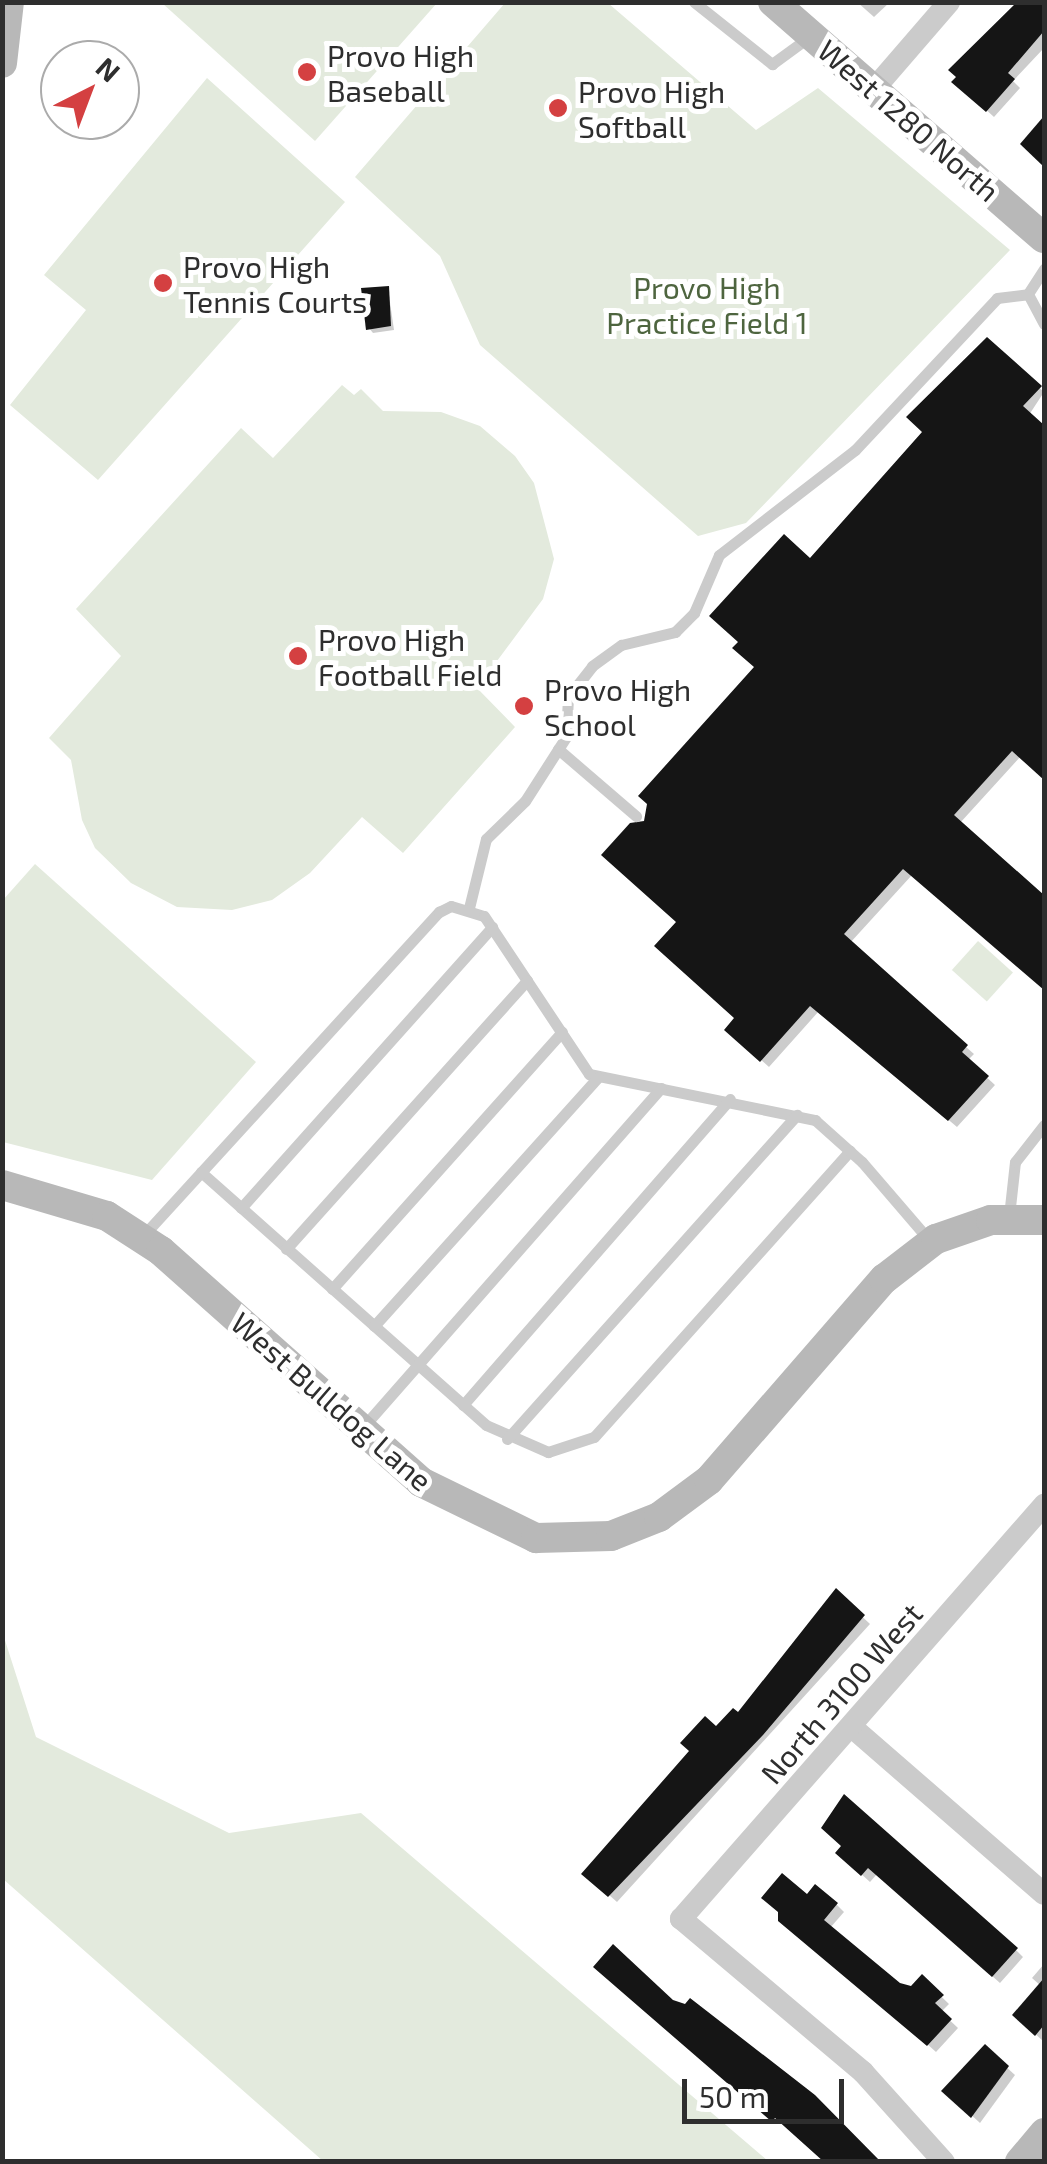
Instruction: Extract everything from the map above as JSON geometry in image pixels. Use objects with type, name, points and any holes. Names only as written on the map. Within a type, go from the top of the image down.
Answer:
[{"type":"street","points":[[2,63],[8,2]]},
{"type":"street","name":"West 1280 North","points":[[773,2],[1044,238]]},
{"type":"street","points":[[874,89],[949,2]]},
{"type":"street","name":"West Bulldog Lane","points":[[2,1185],[106,1216],[140,1238],[420,1482],[475,1514],[536,1538],[611,1536],[659,1517],[709,1480],[884,1279],[932,1243],[1009,1220],[1044,1220]]},
{"type":"street","name":"North 3100 West","points":[[944,2162],[863,2072],[681,1919],[853,1728],[1044,1505]]},
{"type":"street","points":[[853,1728],[1044,1894]]},
{"type":"street","points":[[1020,2162],[1044,2133]]},
{"type":"lane","points":[[694,2],[772,64],[811,35]]},
{"type":"lane","points":[[1028,294],[1044,268]]},
{"type":"lane","points":[[1028,294],[1044,324]]},
{"type":"lane","points":[[470,908],[486,839],[525,801],[566,737],[568,697],[592,666],[622,646],[675,632],[694,613],[720,555],[856,450],[997,298],[1028,294]]},
{"type":"lane","points":[[558,749],[636,816]]},
{"type":"lane","points":[[140,1238],[439,912],[470,908],[492,928],[589,1074],[730,1099],[814,1120],[850,1151],[932,1243]]},
{"type":"lane","points":[[241,1208],[492,928]]},
{"type":"lane","points":[[286,1248],[527,980]]},
{"type":"lane","points":[[332,1290],[562,1032]]},
{"type":"lane","points":[[374,1326],[598,1077]]},
{"type":"lane","points":[[361,1429],[661,1088]]},
{"type":"lane","points":[[463,1405],[730,1099]]},
{"type":"lane","points":[[507,1439],[797,1115]]},
{"type":"lane","points":[[1009,1220],[1015,1162],[1044,1124]]},
{"type":"lane","points":[[201,1172],[463,1405],[507,1439],[548,1452],[594,1437],[850,1151]]},
{"type":"green space","name":"Provo High Baseball","points":[[162,3],[437,3],[315,141]]},
{"type":"green space","name":"Provo High Practice Field 1","points":[[505,3],[608,3],[756,130],[818,88],[1010,250],[746,523],[698,536],[480,345],[440,256],[355,177]]},
{"type":"green space","name":"Provo High Tennis Courts","points":[[207,78],[345,202],[98,480],[10,405],[86,310],[44,275]]},
{"type":"green space","points":[[342,385],[354,395],[361,389],[383,411],[441,412],[480,426],[515,456],[534,483],[554,559],[543,599],[477,688],[515,727],[403,853],[362,817],[310,873],[272,900],[232,910],[177,907],[131,883],[95,848],[82,820],[71,760],[49,738],[121,656],[76,609],[241,428],[273,458]]},
{"type":"green space","points":[[35,864],[256,1062],[152,1180],[3,1142],[3,900]]},
{"type":"green space","points":[[978,941],[1013,972],[987,1001],[952,970]]},
{"type":"green space","points":[[2,1631],[36,1737],[229,1833],[361,1813],[768,2161],[323,2161],[3,1879]]},
{"type":"building","points":[[1017,2],[1044,2],[1044,31],[1008,73],[1015,79],[986,112],[951,82],[956,77],[948,70]]},
{"type":"building","points":[[1044,116],[1044,167],[1020,144]]},
{"type":"building","points":[[389,286],[391,326],[366,330],[361,288]]},
{"type":"building","name":"Provo High School","points":[[987,337],[1042,386],[1023,406],[1044,425],[1044,780],[1012,751],[954,815],[1044,895],[1044,990],[903,869],[844,934],[968,1045],[962,1052],[989,1076],[948,1121],[810,1006],[760,1062],[724,1030],[734,1018],[654,946],[676,922],[601,855],[630,823],[644,821],[647,804],[638,796],[754,667],[732,648],[738,642],[709,616],[784,534],[810,558],[922,432],[906,417]]},
{"type":"building","points":[[836,1588],[865,1615],[763,1735],[608,1897],[581,1874],[689,1751],[680,1743],[705,1716],[716,1726],[733,1708],[738,1712]]},
{"type":"building","points":[[844,1794],[1018,1948],[992,1977],[868,1868],[861,1876],[835,1853],[841,1846],[821,1828]]},
{"type":"building","points":[[782,1873],[807,1894],[815,1884],[838,1903],[824,1920],[900,1983],[911,1986],[922,1974],[944,1995],[935,2003],[952,2019],[927,2046],[778,1921],[778,1912],[761,1898]]},
{"type":"building","points":[[613,1944],[673,2000],[685,2004],[690,1998],[815,2095],[881,2162],[824,2162],[775,2118],[772,2122],[593,1967]]},
{"type":"building","points":[[1044,1978],[1044,2025],[1035,2036],[1012,2015]]},
{"type":"building","points":[[985,2044],[1009,2066],[971,2118],[941,2091]]},
{"type":"place","name":"Provo High Baseball","points":[[307,72]]},
{"type":"place","name":"Provo High Softball","points":[[558,108]]},
{"type":"place","name":"Provo High Tennis Courts","points":[[163,283]]},
{"type":"place","name":"Provo High Football Field","points":[[298,656]]},
{"type":"place","name":"Provo High School","points":[[524,706]]}]
